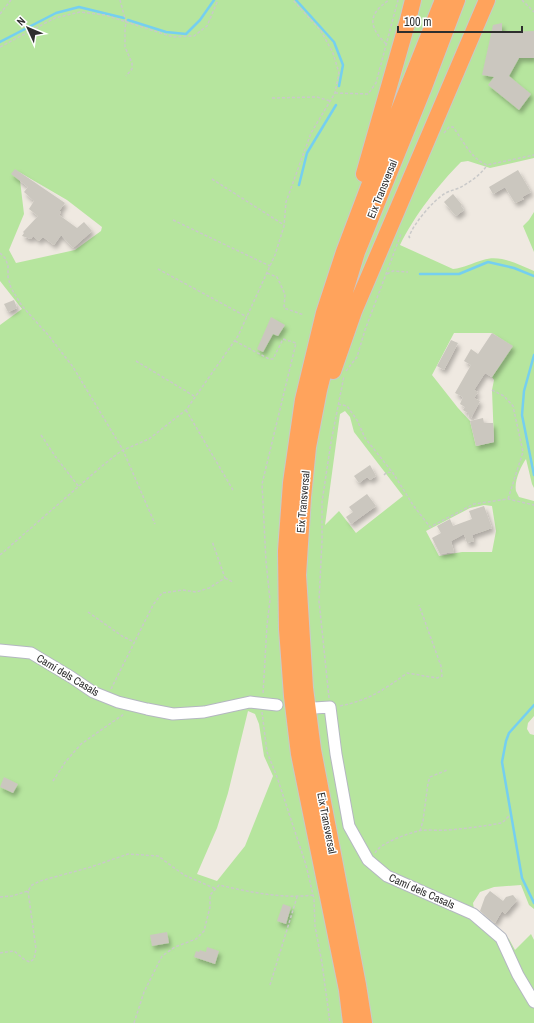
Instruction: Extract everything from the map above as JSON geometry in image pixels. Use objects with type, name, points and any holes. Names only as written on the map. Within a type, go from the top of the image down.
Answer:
[{"type":"highway","points":[[324,313],[336,253],[364,172],[413,0]]},
{"type":"highway","name":"Eix Transversal","points":[[351,1023],[347,990],[299,754],[292,696],[287,629],[286,551],[291,482],[303,400],[324,313],[344,252],[372,178],[443,0]]},
{"type":"highway","name":"Eix Transversal","points":[[364,1023],[345,915],[312,750],[300,630],[298,575],[303,497],[308,447],[318,390],[337,318],[358,252],[457,0]]},
{"type":"highway","points":[[300,630],[319,436],[333,370],[354,311],[487,0]]},
{"type":"street","name":"Camí dels Casals","points":[[0,650],[31,653],[93,692],[118,702],[173,714],[204,712],[250,702],[277,705]]},
{"type":"street","name":"Camí dels Casals","points":[[330,707],[336,754],[349,826],[368,860],[387,876],[473,914],[501,938],[518,975],[534,1002]]},
{"type":"street","points":[[314,708],[330,707]]},
{"type":"path","points":[[0,14],[12,0]]},
{"type":"path","points":[[120,0],[126,22],[125,47],[132,63],[132,69],[126,76]]},
{"type":"path","points":[[0,47],[55,18],[80,12],[105,14],[173,37],[194,36],[207,26],[218,0]]},
{"type":"path","points":[[0,556],[102,466],[123,450],[149,439],[186,410],[238,336],[275,255],[284,226],[286,202],[311,133],[335,93],[339,70],[333,53],[321,31],[293,0]]},
{"type":"path","points":[[386,44],[374,29],[372,21],[375,12],[389,0]]},
{"type":"path","points":[[335,93],[368,94],[376,83],[398,0]]},
{"type":"path","points":[[522,0],[534,12]]},
{"type":"path","points":[[272,98],[317,97],[330,101]]},
{"type":"path","points":[[453,127],[470,152],[482,163],[488,165],[534,155]]},
{"type":"path","points":[[410,238],[410,233],[414,226],[433,203],[445,193],[459,188],[479,174],[488,165]]},
{"type":"path","points":[[212,179],[284,226]]},
{"type":"path","points":[[174,220],[270,266]]},
{"type":"path","points":[[0,253],[5,258],[8,265],[8,277],[11,288],[22,306],[49,336],[73,367],[123,450],[155,524]]},
{"type":"path","points":[[390,262],[387,274],[365,330],[357,357],[345,372],[331,442],[322,502],[322,541],[318,601],[330,707],[358,703],[380,692],[407,673],[437,678],[442,676],[441,666],[419,605]]},
{"type":"path","points":[[158,269],[247,317]]},
{"type":"path","points":[[387,274],[393,271],[408,272]]},
{"type":"path","points":[[267,273],[277,277],[285,294],[284,308],[304,315]]},
{"type":"path","points":[[235,341],[269,359],[273,359],[283,339],[296,343],[262,484],[266,561],[270,600],[266,626],[262,718],[267,752],[277,777],[306,865],[313,895],[315,926],[322,963],[330,1023]]},
{"type":"path","points":[[136,361],[195,396]]},
{"type":"path","points":[[492,390],[504,396],[513,406],[523,452],[508,499]]},
{"type":"path","points":[[338,404],[347,406],[357,420],[365,438],[393,473],[413,505],[430,527],[474,504],[508,499],[534,505]]},
{"type":"path","points":[[186,410],[233,490]]},
{"type":"path","points":[[41,435],[79,487]]},
{"type":"path","points":[[384,474],[388,472],[393,473]]},
{"type":"path","points":[[212,541],[225,578],[233,582]]},
{"type":"path","points":[[107,698],[153,604],[162,593],[183,590],[196,592],[209,588],[225,578]]},
{"type":"path","points":[[88,612],[122,636],[134,642]]},
{"type":"path","points":[[53,781],[66,761],[81,744],[133,706]]},
{"type":"path","points":[[420,831],[430,777],[447,770]]},
{"type":"path","points":[[372,863],[376,851],[396,838],[420,831],[444,831],[502,823],[509,816]]},
{"type":"path","points":[[0,897],[12,896],[28,891],[32,885],[40,881],[90,867],[128,854],[158,856],[184,875],[216,889]]},
{"type":"path","points":[[134,1023],[144,992],[162,956],[175,947],[196,939],[204,931],[210,907],[210,895],[219,885],[268,894],[297,897],[313,895]]},
{"type":"path","points":[[0,953],[14,952],[30,962],[34,959],[36,949],[28,891]]},
{"type":"path","points":[[270,985],[297,897]]},
{"type":"green space","points":[[0,0],[534,0],[534,158],[490,168],[468,161],[461,162],[444,180],[428,201],[412,223],[400,245],[453,269],[464,267],[483,260],[496,258],[509,261],[534,271],[534,488],[526,459],[518,474],[516,491],[519,497],[534,501],[534,716],[528,723],[527,729],[530,734],[534,735],[534,909],[529,905],[521,885],[494,887],[480,892],[473,903],[474,909],[509,939],[515,950],[531,934],[534,940],[534,1023],[0,1023],[0,325],[22,309],[0,281]],"holes":[[[19,172],[67,200],[102,227],[101,231],[75,250],[16,263],[9,250],[24,214]],[[454,333],[492,333],[512,346],[492,377],[494,380],[492,390],[494,442],[476,446],[470,421],[432,375]],[[345,411],[350,417],[354,432],[403,496],[356,533],[339,511],[325,525],[340,414]],[[484,505],[492,506],[496,531],[492,552],[462,552],[439,556],[426,531],[470,508]],[[248,711],[255,714],[259,724],[264,756],[273,776],[245,846],[217,881],[197,874],[217,828],[228,793]]]},
{"type":"green space","points":[[534,212],[534,252],[523,226]]},
{"type":"building","points":[[502,23],[502,32],[534,31],[534,58],[519,58],[509,76],[531,94],[519,110],[488,85],[494,77],[482,75],[493,25]]},
{"type":"building","points":[[15,169],[65,203],[59,211],[61,212],[59,215],[77,228],[84,222],[92,231],[73,248],[61,235],[54,245],[43,237],[39,241],[33,236],[31,239],[22,236],[24,233],[23,232],[38,216],[29,209],[34,201],[24,192],[28,187],[11,174]]},
{"type":"building","points":[[518,170],[531,192],[522,197],[524,199],[515,203],[505,187],[493,194],[489,187]]},
{"type":"building","points":[[453,194],[464,210],[456,216],[444,202]]},
{"type":"building","points":[[14,300],[17,308],[8,312],[4,304]]},
{"type":"building","points":[[271,317],[285,325],[278,336],[273,334],[263,352],[257,349]]},
{"type":"building","points":[[492,333],[513,346],[492,377],[485,373],[474,390],[478,392],[474,398],[480,401],[470,420],[468,413],[463,410],[465,407],[460,404],[463,397],[455,393],[471,365],[464,361],[471,349],[478,354]]},
{"type":"building","points":[[451,340],[458,343],[444,370],[437,366]]},
{"type":"building","points":[[483,418],[484,423],[493,423],[494,442],[476,446],[470,421]]},
{"type":"building","points":[[370,465],[376,476],[370,480],[367,477],[359,483],[354,476]]},
{"type":"building","points":[[367,494],[376,506],[351,524],[346,517],[353,512],[349,507]]},
{"type":"building","points":[[484,506],[492,528],[472,535],[474,541],[467,543],[464,534],[451,541],[454,552],[440,554],[432,538],[441,533],[437,526],[450,519],[453,526],[472,519],[469,511]]},
{"type":"building","points":[[4,777],[18,784],[13,793],[0,787]]},
{"type":"building","points":[[490,891],[503,901],[506,897],[513,895],[517,900],[505,914],[502,911],[495,923],[480,911],[485,897]]},
{"type":"building","points":[[283,904],[291,907],[286,924],[277,921]]},
{"type":"building","points":[[167,932],[169,943],[152,946],[150,935]]},
{"type":"building","points":[[207,947],[219,951],[215,964],[194,957],[196,951],[199,952],[200,950],[206,952]]},
{"type":"waterway","points":[[128,20],[166,32],[186,34],[200,20],[214,0]]},
{"type":"waterway","points":[[296,0],[334,42],[343,65],[339,86]]},
{"type":"waterway","points":[[0,42],[56,13],[79,7],[124,18]]},
{"type":"waterway","points":[[299,185],[307,153],[336,105]]},
{"type":"waterway","points":[[420,274],[459,274],[488,262],[514,268],[534,276]]},
{"type":"waterway","points":[[534,355],[524,391],[522,415],[534,475]]},
{"type":"waterway","points":[[534,705],[509,733],[502,762],[522,878],[534,903]]}]
